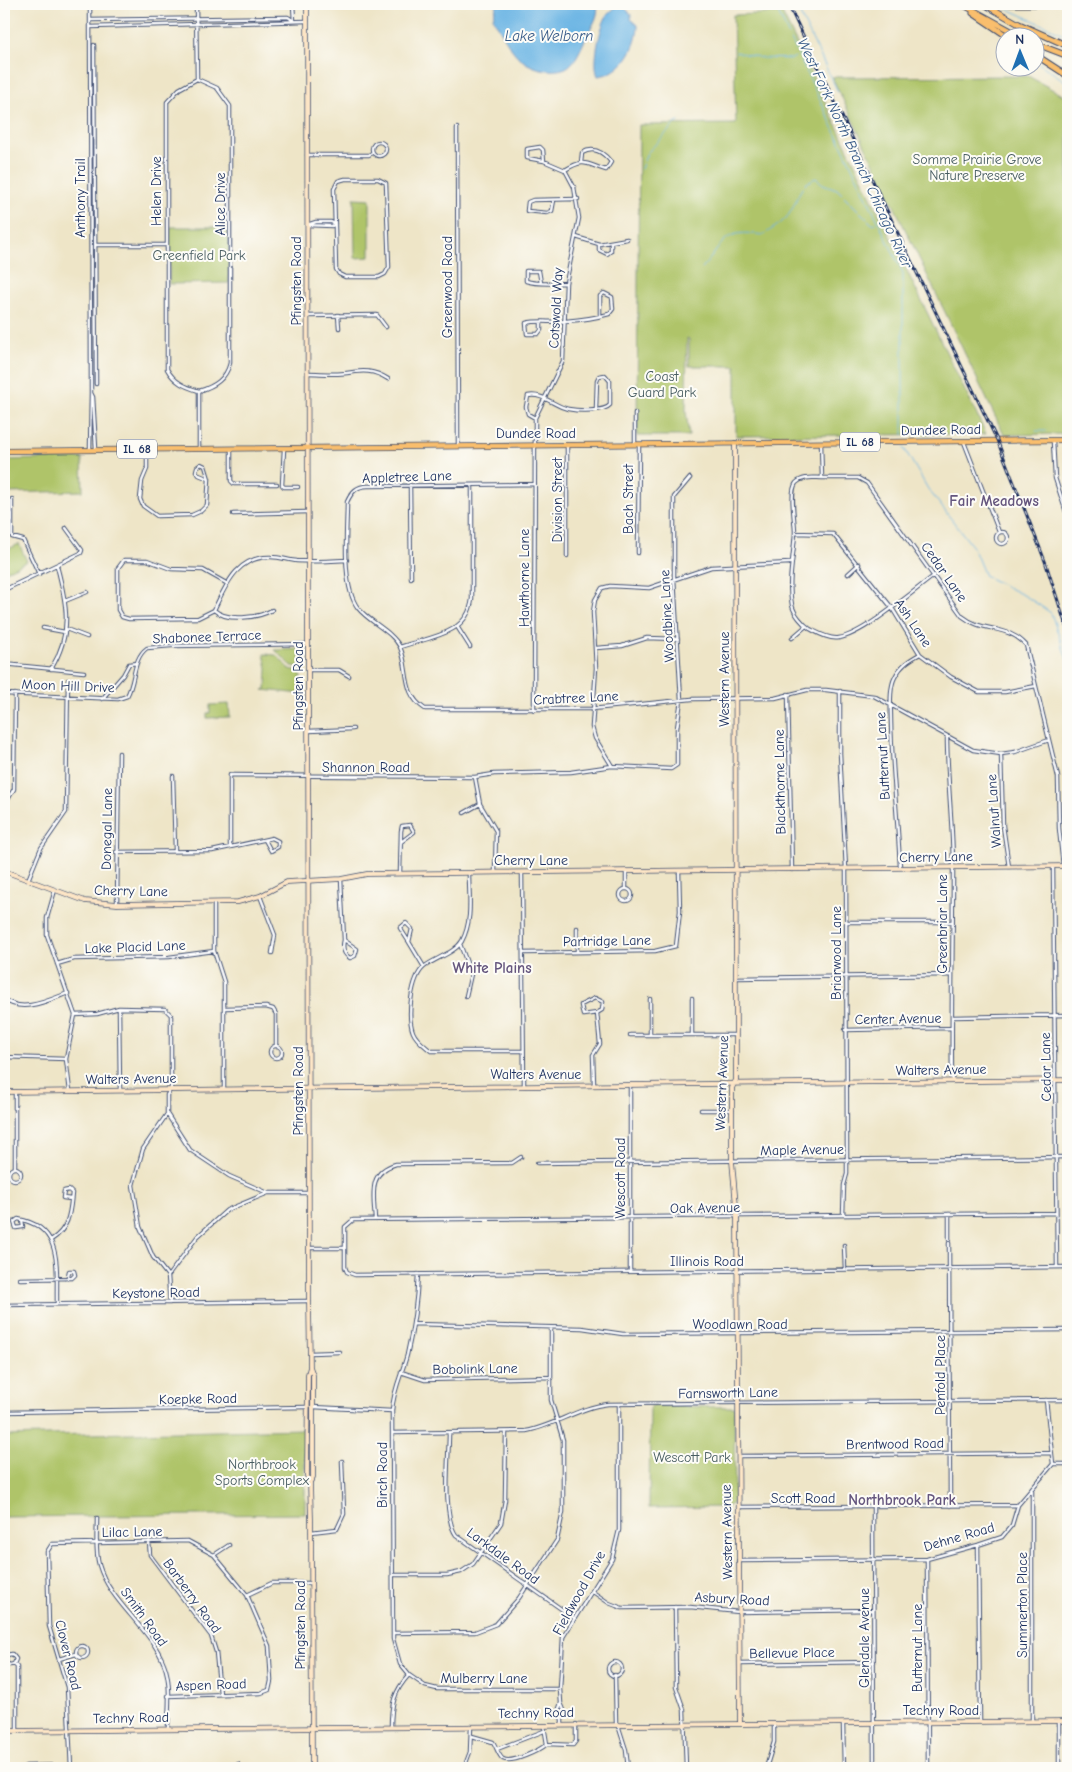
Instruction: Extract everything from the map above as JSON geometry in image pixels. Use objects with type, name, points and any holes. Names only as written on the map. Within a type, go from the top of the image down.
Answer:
[{"type":"highway","points":[[958,4],[995,28]]},
{"type":"highway","points":[[962,4],[1006,28]]},
{"type":"highway","points":[[984,4],[1019,24],[1068,46]]},
{"type":"highway","points":[[1010,4],[1039,4]]},
{"type":"highway","points":[[1044,47],[1068,56]]},
{"type":"highway","points":[[1044,60],[1068,76]]},
{"type":"main road","name":"Pfingsten Road","points":[[307,4],[310,1367],[308,1374],[306,1476],[310,1482]]},
{"type":"main road","name":"Dundee Road","points":[[4,451],[1068,440]]},
{"type":"main road","name":"Western Avenue","points":[[735,442],[736,1080],[732,1110],[732,1161],[736,1217],[740,1723]]},
{"type":"main road","name":"Cherry Lane","points":[[4,871],[92,902],[117,904],[238,902],[260,896],[287,882],[341,880],[366,874],[1068,866]]},
{"type":"main road","name":"Walters Avenue","points":[[4,1092],[310,1087],[1068,1080]]},
{"type":"main road","name":"Pfingsten Road","points":[[310,1367],[313,1375],[314,1407],[313,1477],[310,1482],[312,1768]]},
{"type":"main road","points":[[307,1438],[314,1438]]},
{"type":"main road","name":"Techny Road","points":[[4,1732],[544,1725],[562,1722],[617,1724],[1068,1720]]},
{"type":"street","name":"Anthony Trail","points":[[90,4],[90,350],[93,449]]},
{"type":"street","points":[[196,4],[196,79]]},
{"type":"street","points":[[293,4],[294,21]]},
{"type":"street","points":[[91,20],[288,18],[294,21]]},
{"type":"street","points":[[90,26],[288,23],[307,21]]},
{"type":"street","name":"Anthony Trail","points":[[94,45],[96,384]]},
{"type":"street","name":"Helen Drive","points":[[196,79],[179,89],[166,102],[167,369],[177,382],[187,388],[199,391]]},
{"type":"street","name":"Alice Drive","points":[[196,79],[217,88],[230,106],[230,363],[228,372],[221,381],[211,388],[199,391]]},
{"type":"street","name":"Greenwood Road","points":[[457,128],[458,445]]},
{"type":"street","points":[[307,155],[369,155],[373,152],[373,148],[377,143],[383,144],[386,147],[386,152],[381,156],[373,152]]},
{"type":"street","points":[[544,160],[543,150],[540,147],[527,149],[527,158],[544,160],[565,170],[581,163],[590,163],[606,170],[611,162],[601,151],[595,150],[582,153],[581,163]]},
{"type":"street","name":"Cotswold Way","points":[[534,445],[535,418],[563,361],[566,283],[569,258],[580,218],[578,199],[565,170]]},
{"type":"street","points":[[378,179],[386,183],[388,190],[389,267],[385,274],[379,277],[345,277],[339,274],[336,269],[335,224],[334,189],[338,181],[378,179]]},
{"type":"street","points":[[554,200],[552,211],[547,213],[527,211],[528,202],[554,200],[578,199]]},
{"type":"street","points":[[307,225],[332,226],[335,224]]},
{"type":"street","points":[[576,238],[599,244],[627,239]]},
{"type":"street","points":[[599,244],[599,250],[607,254],[611,251],[612,242]]},
{"type":"street","points":[[90,245],[166,245]]},
{"type":"street","points":[[541,283],[539,271],[526,271],[526,281],[541,283],[566,283]]},
{"type":"street","points":[[541,322],[541,330],[538,334],[527,334],[526,323],[541,322],[566,322],[600,316],[609,314],[613,309],[612,297],[608,293],[600,296],[600,316]]},
{"type":"street","points":[[338,315],[339,328]]},
{"type":"street","points":[[308,316],[377,315],[386,327]]},
{"type":"street","points":[[90,350],[96,350]]},
{"type":"street","points":[[308,373],[347,373],[363,370],[382,375],[388,379]]},
{"type":"street","points":[[535,418],[528,414],[526,407],[528,396],[537,394],[569,409],[596,409],[606,409],[610,405],[610,381],[605,374],[599,376],[596,380],[596,409]]},
{"type":"street","points":[[199,391],[199,448]]},
{"type":"street","name":"Bach Street","points":[[635,414],[638,553]]},
{"type":"street","points":[[1053,440],[1055,478],[1068,518]]},
{"type":"street","points":[[963,441],[999,532]]},
{"type":"street","points":[[822,442],[822,478],[803,478],[796,484],[793,492],[795,533],[790,563],[792,606],[806,626],[820,634],[838,639],[852,633],[892,608],[935,575]]},
{"type":"street","name":"Division Street","points":[[567,444],[567,556]]},
{"type":"street","name":"Hawthorne Lane","points":[[534,445],[534,710]]},
{"type":"street","points":[[231,448],[231,481],[234,484],[278,484]]},
{"type":"street","points":[[284,448],[282,485],[284,487],[298,487]]},
{"type":"street","points":[[147,449],[147,469],[142,481],[140,499],[144,506],[157,516],[180,515],[202,511],[207,505],[209,498],[209,479],[205,466],[201,464],[197,467],[196,471],[199,475],[209,479]]},
{"type":"street","name":"Woodbine Lane","points":[[678,759],[677,728],[680,700],[674,578],[674,497],[690,478]]},
{"type":"street","name":"Cedar Lane","points":[[822,478],[858,478],[867,483],[935,575],[962,616],[978,626],[1017,635],[1026,645],[1058,777],[1062,867]]},
{"type":"street","name":"Appletree Lane","points":[[347,560],[347,502],[350,494],[361,486],[534,484]]},
{"type":"street","points":[[410,485],[411,578]]},
{"type":"street","points":[[226,583],[203,570],[171,569],[147,560],[124,560],[118,568],[118,610],[122,617],[128,619],[198,618],[214,610],[226,583],[241,566],[258,558],[276,557],[308,561],[347,560],[349,586],[357,608],[400,647],[458,628],[468,617],[472,599],[472,485]]},
{"type":"street","points":[[12,500],[12,537],[23,540],[39,574]]},
{"type":"street","points":[[233,514],[308,512]]},
{"type":"street","points":[[4,590],[82,553],[82,550],[66,528]]},
{"type":"street","points":[[999,532],[1003,532],[1008,536],[1005,544],[997,542],[996,535],[999,532]]},
{"type":"street","name":"Ash Lane","points":[[795,533],[834,534],[892,608],[920,654],[951,677],[979,692],[1005,692],[1036,686]]},
{"type":"street","points":[[612,766],[595,738],[592,710],[596,668],[593,612],[595,600],[602,588],[610,586],[649,588],[711,567],[790,563]]},
{"type":"street","points":[[848,574],[859,564]]},
{"type":"street","points":[[51,669],[58,657],[68,614],[56,566]]},
{"type":"street","points":[[65,601],[87,592]]},
{"type":"street","points":[[214,610],[219,615],[262,616],[272,610]]},
{"type":"street","points":[[792,638],[806,626]]},
{"type":"street","points":[[43,628],[65,630],[87,637]]},
{"type":"street","points":[[458,628],[470,647]]},
{"type":"street","points":[[595,648],[622,646],[647,638],[678,639]]},
{"type":"street","name":"Shabonee Terrace","points":[[102,699],[124,675],[129,664],[137,663],[143,651],[153,647],[309,644]]},
{"type":"street","name":"Crabtree Lane","points":[[400,647],[408,686],[416,703],[426,709],[592,710],[680,700],[775,698],[807,690],[840,691],[874,696],[973,750],[1001,754],[1015,752],[1049,740]]},
{"type":"street","name":"Butternut Lane","points":[[900,868],[898,826],[892,774],[891,704],[894,678],[903,664],[920,654]]},
{"type":"street","name":"Moon Hill Drive","points":[[4,694],[102,699],[127,696],[132,688],[137,663]]},
{"type":"street","points":[[4,664],[84,672]]},
{"type":"street","points":[[309,670],[339,670],[349,676]]},
{"type":"street","points":[[28,880],[41,848],[59,826],[66,812],[68,680]]},
{"type":"street","name":"Briarwood Lane","points":[[840,691],[840,753],[846,869],[845,1030],[848,1160],[844,1185],[843,1215]]},
{"type":"street","points":[[4,806],[14,789],[15,694]]},
{"type":"street","name":"Blackthorne Lane","points":[[788,694],[792,870]]},
{"type":"street","points":[[309,731],[353,729]]},
{"type":"street","name":"Greenbriar Lane","points":[[947,736],[947,783],[953,868],[952,1081]]},
{"type":"street","name":"Donegal Lane","points":[[117,904],[116,852],[119,753]]},
{"type":"street","name":"Walnut Lane","points":[[1001,754],[1003,826],[1009,867]]},
{"type":"street","name":"Shannon Road","points":[[230,846],[230,775],[475,777],[494,774],[571,772],[612,766],[671,769],[677,765],[678,759]]},
{"type":"street","points":[[173,776],[175,851]]},
{"type":"street","points":[[475,777],[480,804],[496,831],[495,872]]},
{"type":"street","points":[[464,813],[480,804]]},
{"type":"street","points":[[400,873],[401,842],[402,826],[410,826],[414,832],[401,842]]},
{"type":"street","points":[[116,852],[212,851],[230,846],[265,840],[275,839],[278,847],[271,851],[265,840]]},
{"type":"street","name":"Cedar Lane","points":[[1052,867],[1057,1268]]},
{"type":"street","points":[[626,871],[626,889]]},
{"type":"street","name":"Partridge Lane","points":[[523,953],[654,951],[676,946],[680,911],[679,871]]},
{"type":"street","points":[[468,872],[470,925],[460,944],[424,967],[415,977],[411,990],[412,1030],[416,1038],[431,1051],[523,1051]]},
{"type":"street","points":[[522,872],[524,1086]]},
{"type":"street","points":[[341,880],[344,940],[342,946],[345,955],[350,958],[355,956],[357,949],[344,940]]},
{"type":"street","points":[[626,889],[632,895],[625,902],[620,898],[620,894],[626,889]]},
{"type":"street","points":[[54,890],[48,909],[47,935],[75,1015],[66,1059],[70,1091]]},
{"type":"street","points":[[260,896],[275,935],[272,952]]},
{"type":"street","points":[[214,903],[214,951],[224,982],[224,1088]]},
{"type":"street","points":[[846,922],[952,922]]},
{"type":"street","points":[[409,942],[412,929],[406,923],[400,928],[424,967]]},
{"type":"street","points":[[577,928],[578,951]]},
{"type":"street","points":[[460,944],[471,974],[466,996]]},
{"type":"street","name":"Lake Placid Lane","points":[[57,964],[74,959],[169,957],[214,951]]},
{"type":"street","points":[[736,978],[952,975]]},
{"type":"street","points":[[4,1000],[26,1005],[68,993]]},
{"type":"street","points":[[692,998],[692,1035]]},
{"type":"street","points":[[650,999],[650,1035]]},
{"type":"street","points":[[594,1085],[594,1055],[600,1044],[597,1013],[603,1006],[600,1000],[590,1000],[581,1005],[580,1010],[583,1015],[597,1013]]},
{"type":"street","points":[[224,1008],[266,1007],[273,1009],[276,1014],[276,1046]]},
{"type":"street","points":[[75,1015],[97,1014],[119,1008],[169,1011],[171,1015],[171,1089],[167,1095],[166,1114],[143,1149],[133,1185],[140,1227],[153,1257],[168,1276],[170,1303]]},
{"type":"street","points":[[119,1008],[120,1090]]},
{"type":"street","name":"Center Avenue","points":[[953,1017],[1068,1015]]},
{"type":"street","name":"Center Avenue","points":[[845,1030],[951,1028]]},
{"type":"street","points":[[630,1035],[736,1036]]},
{"type":"street","points":[[276,1046],[282,1051],[280,1056],[276,1058],[272,1056],[270,1051],[276,1046]]},
{"type":"street","points":[[4,1057],[66,1059]]},
{"type":"street","name":"Wescott Road","points":[[630,1085],[630,1271]]},
{"type":"street","points":[[15,1092],[15,1168],[21,1174],[16,1180],[10,1178],[9,1174],[15,1168]]},
{"type":"street","points":[[701,1110],[732,1110]]},
{"type":"street","points":[[166,1114],[190,1150],[229,1176],[268,1193]]},
{"type":"street","points":[[375,1220],[374,1184],[382,1170],[388,1166],[396,1164],[512,1163],[521,1156]]},
{"type":"street","name":"Maple Avenue","points":[[537,1163],[1068,1157]]},
{"type":"street","points":[[51,1240],[69,1220],[72,1210],[72,1192],[64,1191],[63,1198],[71,1199]]},
{"type":"street","points":[[168,1276],[196,1237],[227,1210],[268,1193],[309,1193]]},
{"type":"street","name":"Oak Avenue","points":[[345,1248],[345,1227],[353,1220],[630,1219],[1056,1213]]},
{"type":"street","points":[[949,1214],[949,1238]]},
{"type":"street","points":[[22,1220],[34,1223],[51,1240],[57,1262],[57,1304]]},
{"type":"street","name":"Penfold Place","points":[[950,1243],[950,1506]]},
{"type":"street","points":[[844,1246],[844,1269]]},
{"type":"street","points":[[310,1248],[345,1248]]},
{"type":"street","name":"Illinois Road","points":[[345,1248],[347,1272],[355,1275],[1068,1267]]},
{"type":"street","name":"Birch Road","points":[[409,1675],[400,1664],[396,1655],[393,1632],[392,1410],[394,1390],[401,1372],[412,1324],[418,1274]]},
{"type":"street","points":[[20,1279],[68,1276]]},
{"type":"street","name":"Keystone Road","points":[[4,1305],[309,1301]]},
{"type":"street","name":"Woodlawn Road","points":[[412,1324],[582,1328],[623,1334],[1068,1330]]},
{"type":"street","points":[[393,1632],[475,1632],[488,1628],[504,1618],[528,1586],[557,1540],[563,1512],[563,1440],[551,1400],[551,1328]]},
{"type":"street","points":[[310,1353],[340,1352]]},
{"type":"street","name":"Bobolink Lane","points":[[401,1372],[425,1380],[551,1377]]},
{"type":"street","points":[[1046,1400],[1053,1464],[1068,1464]]},
{"type":"street","name":"Farnsworth Lane","points":[[392,1433],[533,1430],[599,1405],[619,1404],[1068,1400]]},
{"type":"street","name":"Fieldwood Drive","points":[[561,1703],[557,1714],[562,1722],[566,1715],[561,1703],[560,1688],[563,1637],[574,1618],[594,1592],[612,1559],[619,1530],[619,1404]]},
{"type":"street","name":"Koepke Road","points":[[4,1412],[335,1406],[358,1411],[392,1410]]},
{"type":"street","points":[[392,1575],[447,1575],[461,1572],[473,1564],[482,1553],[501,1523],[506,1500],[506,1432]]},
{"type":"street","name":"Larkdale Road","points":[[449,1433],[449,1512],[451,1527],[456,1534],[574,1618]]},
{"type":"street","name":"Brentwood Road","points":[[739,1456],[1051,1453]]},
{"type":"street","points":[[311,1532],[337,1529],[342,1523],[344,1514],[342,1461]]},
{"type":"street","name":"Dehne Road","points":[[738,1561],[927,1559],[978,1545],[1002,1536],[1012,1525],[1018,1505],[1053,1464]]},
{"type":"street","name":"Summerton Place","points":[[1032,1489],[1032,1721]]},
{"type":"street","name":"Scott Road","points":[[738,1508],[1018,1505]]},
{"type":"street","name":"Glendale Avenue","points":[[873,1508],[874,1768]]},
{"type":"street","name":"Smith Road","points":[[97,1518],[98,1562],[104,1580],[162,1659],[168,1683],[168,1729]]},
{"type":"street","name":"Barberry Road","points":[[149,1541],[150,1555],[211,1636],[216,1652],[220,1694]]},
{"type":"street","name":"Lilac Lane","points":[[48,1546],[58,1543],[188,1541],[214,1555]]},
{"type":"street","points":[[229,1545],[214,1555],[247,1595],[272,1583],[311,1583]]},
{"type":"street","points":[[978,1545],[980,1721]]},
{"type":"street","name":"Clover Road","points":[[48,1546],[49,1626],[67,1687],[71,1767]]},
{"type":"street","name":"Butternut Lane","points":[[927,1559],[928,1768]]},
{"type":"street","name":"Asbury Road","points":[[594,1592],[609,1603],[622,1608],[675,1607],[740,1612],[873,1610]]},
{"type":"street","name":"Aspen Road","points":[[168,1696],[264,1693],[270,1688],[269,1646],[247,1595]]},
{"type":"street","points":[[675,1607],[676,1687],[684,1710],[686,1768]]},
{"type":"street","points":[[80,1646],[84,1646],[88,1650],[88,1655],[83,1659],[76,1654],[76,1650],[80,1646]]},
{"type":"street","points":[[14,1664],[6,1663],[6,1655],[11,1654],[15,1656],[14,1664],[17,1667],[17,1731]]},
{"type":"street","points":[[58,1659],[76,1654]]},
{"type":"street","points":[[616,1662],[621,1665],[622,1669],[621,1673],[615,1675],[610,1672],[609,1668],[610,1664],[616,1662]]},
{"type":"street","name":"Bellevue Place","points":[[740,1664],[874,1662]]},
{"type":"street","points":[[390,1727],[391,1709],[395,1694],[409,1675]]},
{"type":"street","name":"Mulberry Lane","points":[[409,1675],[418,1682],[437,1689],[560,1688]]},
{"type":"street","points":[[615,1675],[617,1724],[626,1750],[628,1768]]},
{"type":"street","points":[[1059,1721],[1060,1768]]},
{"type":"street","points":[[843,1722],[844,1768]]},
{"type":"street","points":[[766,1768],[774,1742],[774,1723]]},
{"type":"street","points":[[472,1736],[493,1742],[502,1758],[506,1760],[521,1758],[540,1750],[546,1744],[575,1744],[576,1724]]},
{"type":"street","points":[[544,1725],[546,1744]]},
{"type":"street","points":[[464,1768],[472,1736],[471,1726]]},
{"type":"street","points":[[497,1749],[544,1731]]},
{"type":"street","points":[[237,1768],[238,1764]]},
{"type":"street","points":[[22,1768],[26,1766],[71,1767]]},
{"type":"green space","name":"Coast Guard Park","points":[[782,13],[986,434],[736,436],[736,366],[689,366],[689,339],[687,338],[686,411],[689,436],[637,436],[639,125],[736,124],[733,15]]},
{"type":"green space","name":"Somme Prairie Grove Nature Preserve","points":[[994,76],[994,78],[1032,78],[1068,98],[1068,434],[1004,435],[832,77]]},
{"type":"green space","points":[[354,198],[370,199],[370,257],[355,258]]},
{"type":"green space","name":"Greenfield Park","points":[[170,227],[229,227],[229,283],[169,284]]},
{"type":"green space","points":[[82,458],[83,491],[6,493],[5,460]]},
{"type":"green space","points":[[19,544],[27,561],[4,572],[4,551]]},
{"type":"green space","points":[[300,649],[300,667],[292,666],[275,650]]},
{"type":"green space","points":[[264,654],[276,655],[290,669],[301,671],[302,694],[263,690],[266,689],[267,668]]},
{"type":"green space","points":[[229,704],[230,717],[207,718],[207,713],[210,713],[210,705]]},
{"type":"green space","name":"Wescott Park","points":[[650,1406],[734,1407],[735,1502],[726,1507],[649,1508]]},
{"type":"green space","name":"Northbrook Sports Complex","points":[[305,1429],[305,1514],[4,1517],[4,1436]]},
{"type":"water","name":"Lake Welborn","points":[[497,4],[597,4],[598,8],[593,24],[573,62],[568,67],[550,70],[528,64],[514,52],[493,18]]},
{"type":"water","points":[[617,6],[623,6],[631,14],[631,19],[638,25],[635,42],[632,50],[621,65],[607,74],[598,76],[596,54],[600,35],[605,19]]},
{"type":"waterway","name":"West Fork North Branch Chicago River","points":[[774,4],[903,273],[903,435]]},
{"type":"waterway","points":[[795,4],[838,92]]},
{"type":"waterway","points":[[999,5],[1068,36]]},
{"type":"waterway","points":[[736,52],[762,58],[792,59],[795,57]]},
{"type":"waterway","points":[[1044,67],[1068,83]]},
{"type":"waterway","points":[[641,169],[647,153],[679,122]]},
{"type":"waterway","points":[[702,268],[726,239],[740,234],[763,235],[781,223],[790,213],[801,190],[809,181],[816,178],[823,184],[837,189],[872,224],[876,223]]},
{"type":"waterway","points":[[1036,431],[1046,431]]},
{"type":"waterway","name":"West Fork North Branch Chicago River","points":[[904,448],[928,489],[973,547],[985,576],[1027,597],[1051,613],[1068,662]]},
{"type":"railway","points":[[788,4],[997,440],[1045,561],[1068,632]]},
{"type":"district","name":"Fair Meadows","points":[[994,501]]},
{"type":"district","name":"White Plains","points":[[492,968]]},
{"type":"district","name":"Northbrook Park","points":[[902,1500]]}]
